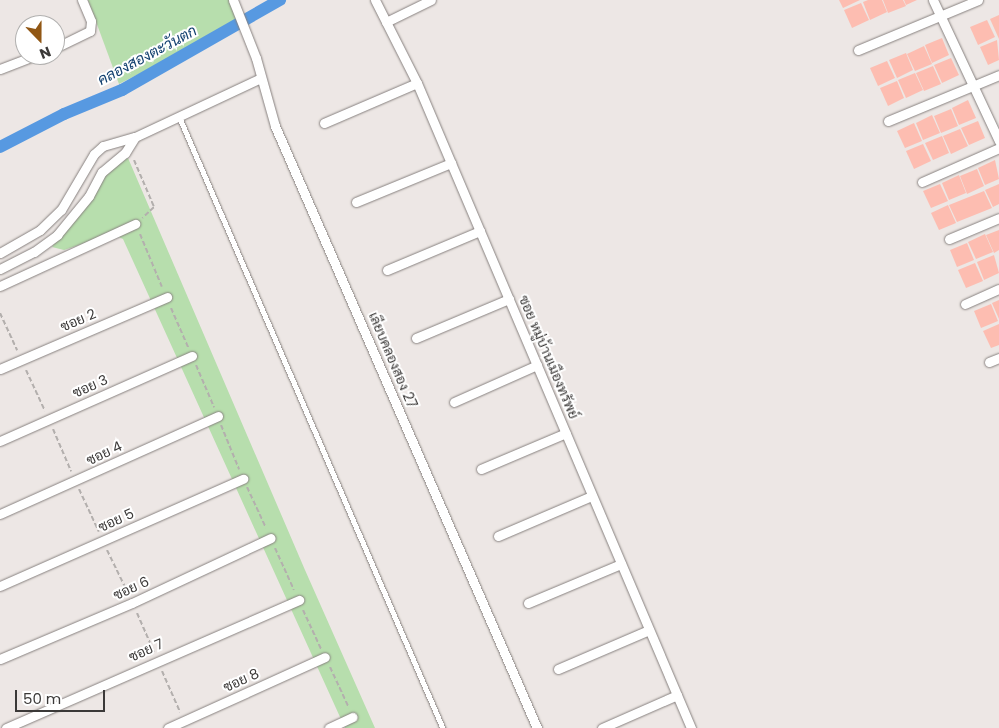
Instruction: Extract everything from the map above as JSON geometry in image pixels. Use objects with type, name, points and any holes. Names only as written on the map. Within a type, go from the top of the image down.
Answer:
[{"type":"street","points":[[65,43],[90,31],[91,21],[82,0]]},
{"type":"street","name":"เลียบคลองสอง 27","points":[[233,0],[261,78],[274,126],[537,728]]},
{"type":"street","name":"ซอย หมู่บ้านเมืองทรัพย์","points":[[375,0],[417,83],[691,728]]},
{"type":"street","points":[[386,22],[431,0]]},
{"type":"street","points":[[933,0],[999,140]]},
{"type":"street","points":[[858,50],[978,0]]},
{"type":"street","points":[[0,70],[15,64]]},
{"type":"street","points":[[888,122],[999,75]]},
{"type":"street","points":[[0,253],[40,230],[61,210],[94,154],[114,140],[136,137],[261,78]]},
{"type":"street","points":[[324,123],[417,83]]},
{"type":"street","points":[[0,269],[34,252],[72,218],[102,172],[129,147],[136,137]]},
{"type":"street","points":[[922,182],[999,148]]},
{"type":"street","points":[[356,202],[451,163]]},
{"type":"street","points":[[61,210],[72,218]]},
{"type":"street","points":[[949,239],[999,218]]},
{"type":"street","points":[[0,286],[135,224]]},
{"type":"street","points":[[387,270],[480,231]]},
{"type":"street","points":[[965,304],[999,289]]},
{"type":"street","name":"ซอย 2","points":[[0,369],[167,297]]},
{"type":"street","points":[[416,338],[509,299]]},
{"type":"street","name":"ซอย 3","points":[[0,441],[192,356]]},
{"type":"street","points":[[989,362],[999,358]]},
{"type":"street","points":[[454,402],[537,364]]},
{"type":"street","name":"ซอย 4","points":[[0,514],[218,416]]},
{"type":"street","points":[[481,469],[566,433]]},
{"type":"street","name":"ซอย 5","points":[[0,586],[243,479]]},
{"type":"street","points":[[498,536],[592,496]]},
{"type":"street","name":"ซอย 6","points":[[0,659],[132,603],[271,538]]},
{"type":"street","points":[[528,603],[621,564]]},
{"type":"street","name":"ซอย 7","points":[[6,728],[299,600]]},
{"type":"street","points":[[558,669],[649,630]]},
{"type":"street","name":"ซอย 8","points":[[168,728],[325,657]]},
{"type":"street","points":[[602,728],[677,695]]},
{"type":"street","points":[[329,728],[353,717]]},
{"type":"street","points":[[0,723],[2,728]]},
{"type":"lane","points":[[179,116],[443,728]]},
{"type":"path","points":[[129,147],[154,207],[135,224],[218,416],[243,479],[353,717]]},
{"type":"path","points":[[0,313],[184,721]]},
{"type":"green space","points":[[88,0],[234,0],[243,21],[119,84]]},
{"type":"green space","points":[[128,158],[375,728],[345,728],[123,239],[112,234],[64,250],[52,247],[105,173]]},
{"type":"building","points":[[839,0],[860,0],[843,8]]},
{"type":"building","points":[[882,0],[887,12],[870,20],[863,2]]},
{"type":"building","points":[[883,0],[903,0],[906,6],[888,13]]},
{"type":"building","points":[[904,0],[917,0],[906,5]]},
{"type":"building","points":[[861,3],[869,20],[852,28],[844,10]]},
{"type":"building","points":[[999,15],[999,39],[990,19]]},
{"type":"building","points":[[987,20],[995,37],[978,45],[970,27]]},
{"type":"building","points":[[942,38],[949,55],[932,63],[925,45]]},
{"type":"building","points":[[997,40],[999,60],[988,65],[980,47]]},
{"type":"building","points":[[924,46],[932,64],[915,71],[907,54]]},
{"type":"building","points":[[906,53],[913,70],[897,78],[889,60]]},
{"type":"building","points":[[951,58],[959,75],[942,83],[934,65]]},
{"type":"building","points":[[887,61],[895,78],[878,86],[870,68]]},
{"type":"building","points":[[933,66],[941,84],[924,91],[916,73]]},
{"type":"building","points":[[915,73],[923,90],[906,98],[898,80]]},
{"type":"building","points":[[897,81],[904,98],[888,106],[880,88]]},
{"type":"building","points":[[968,100],[976,118],[959,125],[952,108]]},
{"type":"building","points":[[951,109],[958,126],[941,133],[934,116]]},
{"type":"building","points":[[932,115],[940,133],[923,140],[916,123]]},
{"type":"building","points":[[978,121],[985,138],[969,145],[961,128]]},
{"type":"building","points":[[914,123],[922,141],[905,148],[897,131]]},
{"type":"building","points":[[960,129],[968,146],[951,154],[943,136]]},
{"type":"building","points":[[942,136],[949,153],[933,160],[925,143]]},
{"type":"building","points":[[923,144],[931,161],[914,169],[906,151]]},
{"type":"building","points":[[995,160],[999,179],[985,185],[978,168]]},
{"type":"building","points":[[977,169],[984,186],[967,194],[960,176]]},
{"type":"building","points":[[959,175],[966,193],[949,200],[942,183]]},
{"type":"building","points":[[940,184],[948,201],[931,208],[923,191]]},
{"type":"building","points":[[999,184],[999,204],[993,207],[985,190]]},
{"type":"building","points":[[984,191],[992,208],[957,222],[949,205]]},
{"type":"building","points":[[948,205],[956,223],[939,230],[931,213]]},
{"type":"building","points":[[999,230],[999,250],[994,253],[986,235]]},
{"type":"building","points":[[985,234],[993,252],[976,259],[968,242]]},
{"type":"building","points":[[967,243],[974,260],[957,267],[950,250]]},
{"type":"building","points":[[994,255],[999,273],[984,280],[977,262]]},
{"type":"building","points":[[975,263],[983,281],[966,288],[958,270]]},
{"type":"building","points":[[999,300],[999,319],[992,303]]},
{"type":"building","points":[[991,304],[998,321],[981,328],[974,311]]},
{"type":"building","points":[[999,324],[999,345],[991,348],[983,331]]},
{"type":"waterway","name":"คลองสองตะวันตก","points":[[0,147],[64,114],[122,90],[280,0]]}]
